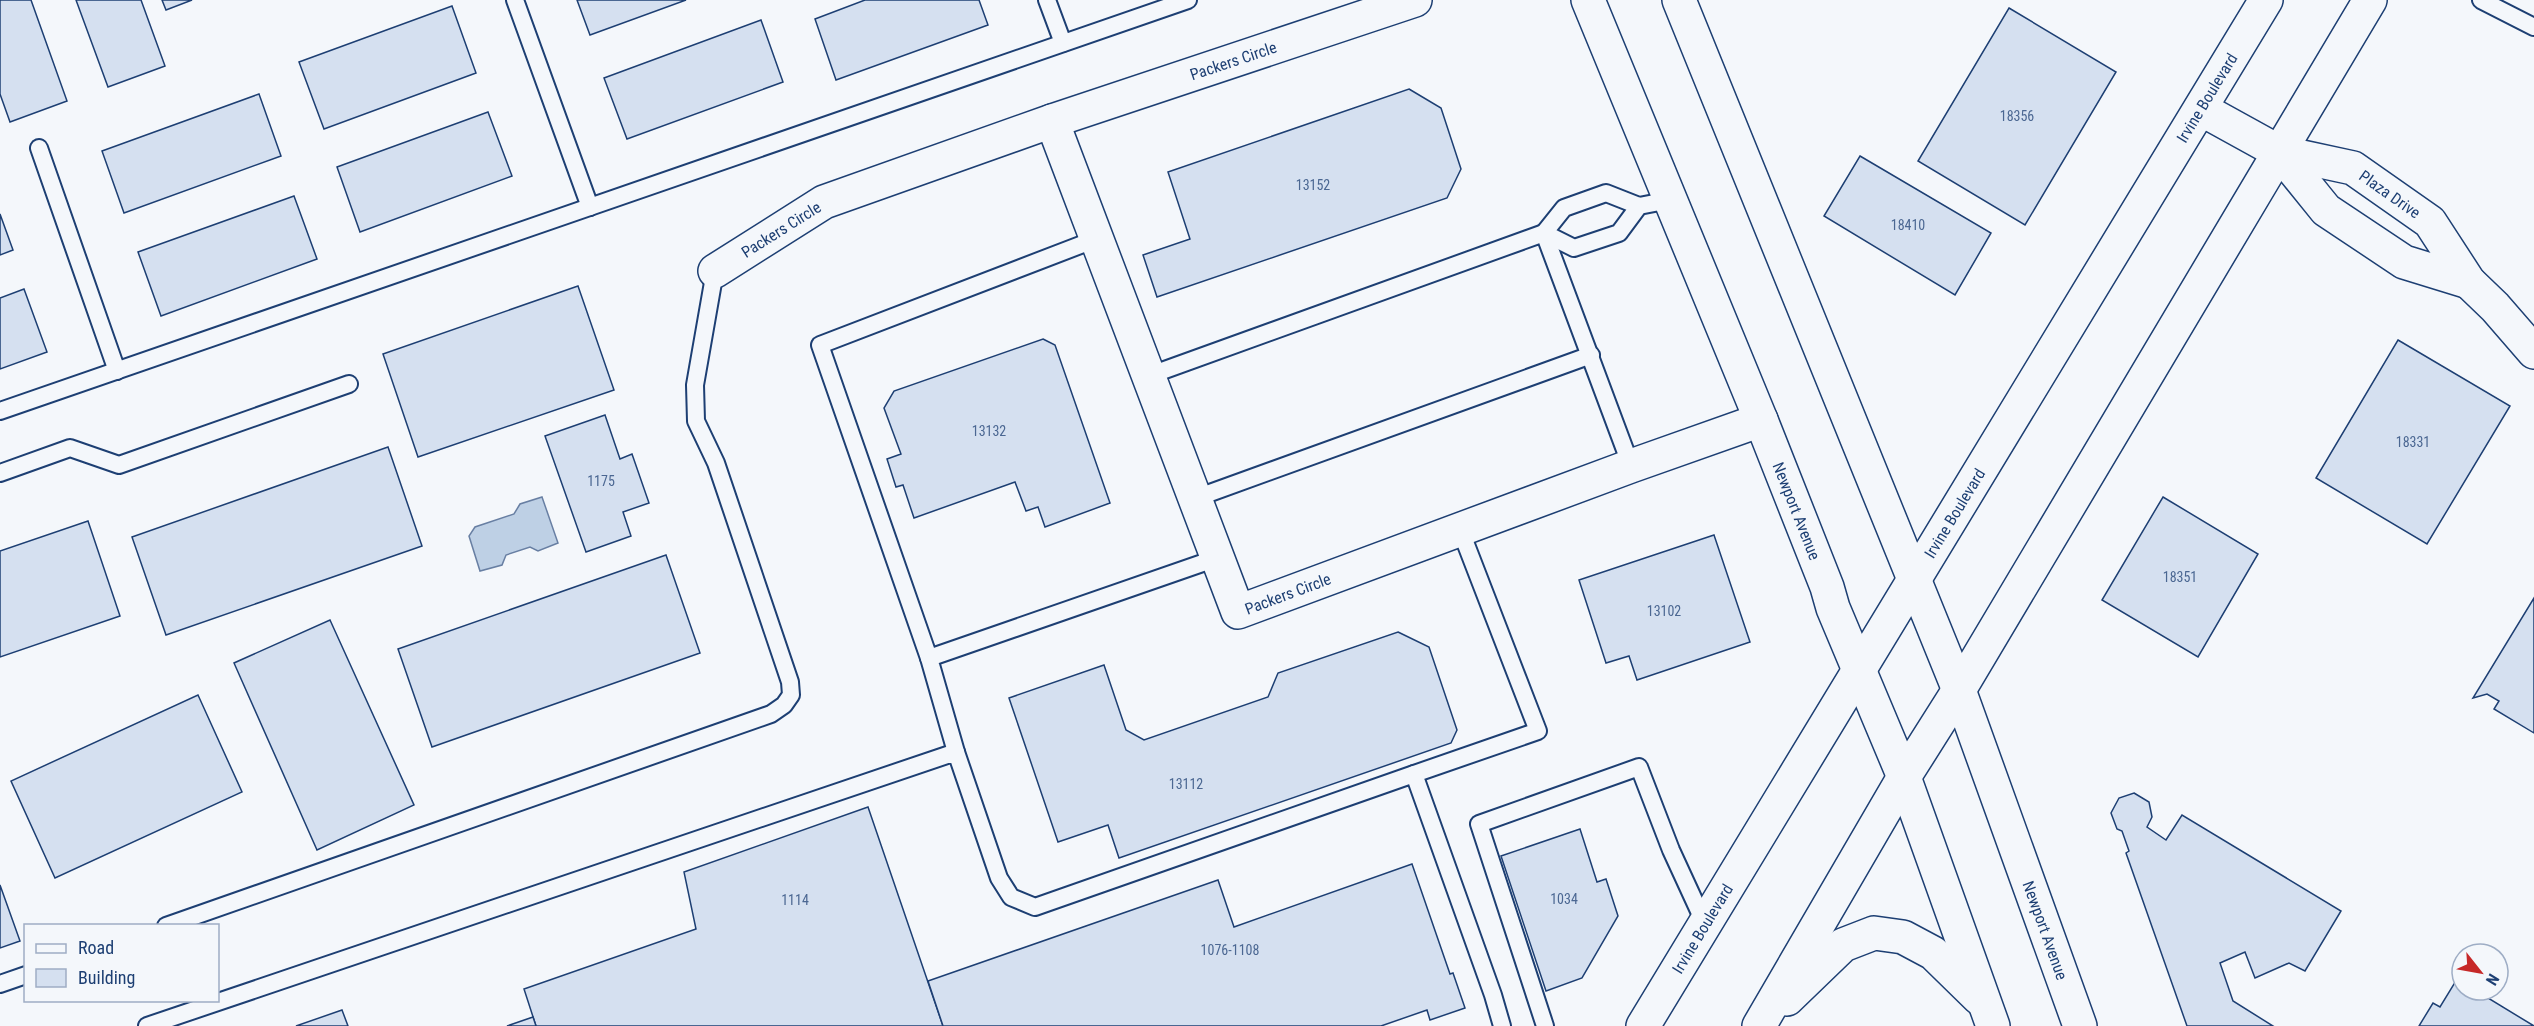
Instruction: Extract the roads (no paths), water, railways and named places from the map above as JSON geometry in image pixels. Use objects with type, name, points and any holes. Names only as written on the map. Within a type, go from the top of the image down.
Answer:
[{"type":"main road","name":"Packers Circle","points":[[715,271],[824,202],[1052,121],[1415,0]]},
{"type":"main road","name":"Newport Avenue","points":[[1588,0],[1761,420],[1859,670],[1904,777],[1989,1015]]},
{"type":"main road","name":"Newport Avenue","points":[[1679,0],[1959,690],[2080,1026]]},
{"type":"main road","name":"Irvine Boulevard","points":[[1643,1026],[2266,0]]},
{"type":"main road","points":[[1759,1026],[1904,777],[1959,690],[2370,0]]},
{"type":"main road","name":"Plaza Drive","points":[[2201,109],[2279,152],[2353,168],[2430,222],[2469,282],[2495,307],[2534,352]]},
{"type":"main road","name":"Packers Circle","points":[[1052,121],[1238,612],[1761,420]]},
{"type":"main road","name":"Plaza Drive","points":[[2279,152],[2326,210],[2404,262],[2469,282]]},
{"type":"main road","points":[[1759,1026],[1843,945],[1874,933],[1903,937],[1933,952],[1989,1015]]},
{"type":"lane","points":[[515,0],[590,207]]},
{"type":"lane","points":[[1047,0],[1063,43]]},
{"type":"lane","points":[[0,411],[1188,0]]},
{"type":"lane","points":[[2481,0],[2534,27]]},
{"type":"lane","points":[[39,148],[117,371]]},
{"type":"lane","points":[[1148,376],[1544,233],[1564,208],[1606,193],[1639,206],[1670,200]]},
{"type":"lane","points":[[1544,233],[1574,248],[1619,233],[1639,206]]},
{"type":"lane","points":[[1544,233],[1631,466]]},
{"type":"lane","points":[[1096,238],[820,345],[929,658],[956,752],[999,879],[1011,897],[1035,907],[1538,731],[1460,529]]},
{"type":"lane","points":[[172,924],[771,714],[784,705],[791,695],[790,682],[716,463],[696,421],[695,384],[715,271]]},
{"type":"lane","points":[[1196,498],[1591,355]]},
{"type":"lane","points":[[0,473],[70,448],[119,465],[349,384]]},
{"type":"lane","points":[[929,658],[1217,558]]},
{"type":"lane","points":[[219,1002],[956,752]]},
{"type":"lane","points":[[1545,1026],[1479,824],[1639,767],[1671,850],[1705,924]]},
{"type":"lane","points":[[1414,774],[1502,1026]]},
{"type":"lane","points":[[0,984],[24,976]]},
{"type":"lane","points":[[147,1026],[218,1002]]},
{"type":"water","points":[[542,497],[558,543],[538,551],[530,547],[506,555],[502,565],[480,571],[469,536],[475,527],[514,514],[520,504]]}]
